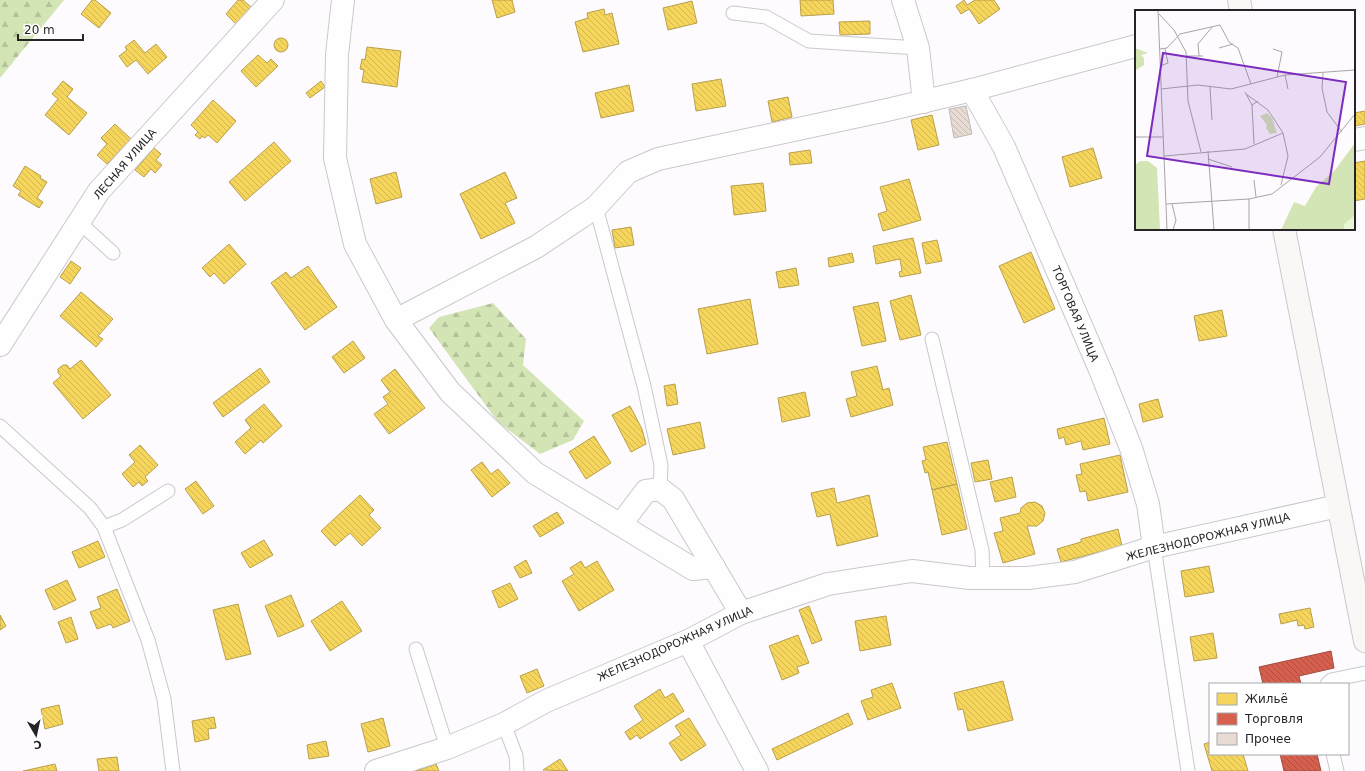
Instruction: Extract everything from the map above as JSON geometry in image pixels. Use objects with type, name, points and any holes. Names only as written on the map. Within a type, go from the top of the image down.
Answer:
[{"type":"main road","points":[[1239,0],[1241,10]]},
{"type":"main road","points":[[1284,230],[1365,640]]},
{"type":"street","name":"ЛЕСНАЯ УЛИЦА","points":[[0,345],[99,191],[273,0]]},
{"type":"street","points":[[343,0],[337,54],[335,158],[355,244],[396,320],[450,392],[535,472],[693,569],[714,568]]},
{"type":"street","points":[[904,0],[918,48],[924,102]]},
{"type":"street","points":[[396,320],[536,247],[596,207],[628,172],[658,159],[924,102],[1135,46]]},
{"type":"street","name":"ТОРГОВАЯ УЛИЦА","points":[[972,90],[1004,147],[1131,448],[1146,497],[1154,547]]},
{"type":"street","points":[[1355,140],[1365,138]]},
{"type":"street","points":[[620,524],[646,491],[660,489],[673,499],[741,612]]},
{"type":"street","name":"ЖЕЛЕЗНОДОРОЖНАЯ УЛИЦА","points":[[376,771],[447,748],[504,724],[546,701],[688,641],[741,612],[828,584],[912,571],[970,578],[1028,578],[1075,572],[1154,547],[1338,506]]},
{"type":"street","points":[[688,641],[757,771]]},
{"type":"lane","points":[[734,13],[766,17],[809,41],[918,48]]},
{"type":"lane","points":[[596,207],[644,386],[661,465],[660,489]]},
{"type":"lane","points":[[79,222],[113,253]]},
{"type":"lane","points":[[932,339],[982,550],[983,578]]},
{"type":"lane","points":[[0,426],[90,508],[104,527],[150,648],[164,699],[173,771]]},
{"type":"lane","points":[[104,527],[122,520],[168,491]]},
{"type":"lane","points":[[1154,547],[1188,771]]},
{"type":"lane","points":[[416,649],[447,748]]},
{"type":"lane","points":[[1328,683],[1331,680],[1365,673]]},
{"type":"lane","points":[[504,724],[516,756],[516,771]]},
{"type":"lane","points":[[1333,755],[1337,771]]},
{"type":"green space","points":[[0,0],[64,0],[0,78]]},
{"type":"green space","points":[[493,303],[526,339],[523,365],[584,421],[573,440],[540,454],[498,422],[429,328],[439,317]]},
{"type":"building: Жильё","points":[[92,0],[95,0],[111,13],[99,28],[81,14]]},
{"type":"building: Жильё","points":[[238,0],[243,0],[251,7],[236,24],[226,14]]},
{"type":"building: Жильё","points":[[492,0],[512,0],[515,12],[497,18]]},
{"type":"building: Жильё","points":[[800,0],[833,0],[834,14],[801,16]]},
{"type":"building: Жильё","points":[[964,0],[967,5],[975,0],[994,0],[1000,9],[979,24],[969,9],[961,14],[956,6]]},
{"type":"building: Жильё","points":[[692,1],[697,23],[668,30],[663,8]]},
{"type":"building: Жильё","points":[[604,9],[605,15],[612,13],[619,44],[583,52],[575,22],[588,18],[587,13]]},
{"type":"building: Жильё","points":[[870,21],[870,34],[840,35],[839,22]]},
{"type":"building: Жильё","points":[[281,38],[286,40],[288,45],[286,50],[281,52],[276,50],[274,45],[276,40]]},
{"type":"building: Жильё","points":[[134,40],[145,53],[156,44],[167,57],[148,74],[136,60],[127,67],[119,56],[127,50],[125,47]]},
{"type":"building: Жильё","points":[[367,47],[401,51],[397,87],[362,82],[364,70],[360,69],[362,59],[365,60]]},
{"type":"building: Жильё","points":[[258,55],[267,63],[271,59],[278,66],[256,87],[241,71]]},
{"type":"building: Жильё","points":[[721,79],[726,106],[696,111],[692,84]]},
{"type":"building: Жильё","points":[[63,81],[73,89],[67,97],[87,113],[69,135],[45,115],[58,99],[52,94]]},
{"type":"building: Жильё","points":[[321,81],[325,87],[310,98],[306,93]]},
{"type":"building: Жильё","points":[[629,85],[634,111],[601,118],[595,93]]},
{"type":"building: Жильё","points":[[788,97],[792,117],[772,122],[768,101]]},
{"type":"building: Жильё","points":[[213,100],[236,121],[217,143],[208,135],[205,138],[202,136],[200,139],[195,135],[198,132],[191,125]]},
{"type":"building: Жильё","points":[[1365,111],[1365,124],[1355,126],[1355,113]]},
{"type":"building: Жильё","points":[[932,115],[939,145],[918,150],[911,120]]},
{"type":"building: Жильё","points":[[115,124],[131,139],[107,164],[97,155],[107,144],[101,138]]},
{"type":"building: Жильё","points":[[274,142],[291,161],[245,201],[229,182]]},
{"type":"building: Жильё","points":[[154,148],[161,154],[156,160],[162,165],[155,173],[151,169],[144,177],[135,170]]},
{"type":"building: Жильё","points":[[1093,148],[1102,178],[1070,187],[1062,157]]},
{"type":"building: Жильё","points":[[810,150],[812,163],[790,165],[789,153]]},
{"type":"building: Жильё","points":[[1365,161],[1365,199],[1355,201],[1355,163]]},
{"type":"building: Жильё","points":[[25,166],[41,176],[40,178],[47,182],[37,198],[43,202],[39,208],[18,195],[21,191],[13,186]]},
{"type":"building: Жильё","points":[[396,172],[402,197],[376,204],[370,179]]},
{"type":"building: Жильё","points":[[505,172],[517,198],[505,203],[515,223],[481,239],[460,194]]},
{"type":"building: Жильё","points":[[909,179],[921,220],[883,231],[878,214],[887,211],[880,187]]},
{"type":"building: Жильё","points":[[763,183],[766,211],[734,215],[731,186]]},
{"type":"building: Жильё","points":[[631,227],[634,245],[615,248],[612,230]]},
{"type":"building: Жильё","points":[[913,238],[921,273],[900,277],[899,272],[902,271],[900,259],[876,264],[873,246]]},
{"type":"building: Жильё","points":[[937,240],[942,261],[926,264],[922,243]]},
{"type":"building: Жильё","points":[[229,244],[246,264],[224,284],[214,273],[210,277],[202,268]]},
{"type":"building: Жильё","points":[[1031,252],[1055,309],[1024,323],[999,266]]},
{"type":"building: Жильё","points":[[852,253],[854,262],[829,267],[828,258]]},
{"type":"building: Жильё","points":[[71,261],[81,268],[70,284],[60,277]]},
{"type":"building: Жильё","points":[[308,266],[337,307],[305,330],[271,283],[286,272],[291,278]]},
{"type":"building: Жильё","points":[[796,268],[799,285],[779,288],[776,272]]},
{"type":"building: Жильё","points":[[81,292],[113,319],[98,336],[103,339],[96,347],[60,316]]},
{"type":"building: Жильё","points":[[911,295],[921,335],[900,340],[890,301]]},
{"type":"building: Жильё","points":[[750,299],[758,344],[707,354],[698,309]]},
{"type":"building: Жильё","points":[[878,302],[886,341],[862,346],[853,307]]},
{"type":"building: Жильё","points":[[1222,310],[1227,336],[1199,341],[1194,316]]},
{"type":"building: Жильё","points":[[353,341],[365,358],[344,373],[332,357]]},
{"type":"building: Жильё","points":[[81,360],[111,395],[83,419],[53,383],[61,376],[58,373],[58,369],[63,365],[67,365],[70,369]]},
{"type":"building: Жильё","points":[[877,366],[883,390],[889,388],[893,405],[851,417],[846,399],[857,396],[851,372]]},
{"type":"building: Жильё","points":[[260,368],[270,382],[223,417],[213,403]]},
{"type":"building: Жильё","points":[[395,369],[425,408],[389,434],[374,414],[388,404],[383,397],[390,392],[381,380]]},
{"type":"building: Жильё","points":[[675,384],[678,404],[667,406],[664,386]]},
{"type":"building: Жильё","points":[[805,392],[810,416],[782,422],[778,398]]},
{"type":"building: Жильё","points":[[1158,399],[1163,417],[1143,422],[1139,404]]},
{"type":"building: Жильё","points":[[264,404],[282,426],[263,443],[261,440],[245,454],[235,442],[251,428],[245,420]]},
{"type":"building: Жильё","points":[[630,406],[642,429],[646,444],[631,452],[612,415]]},
{"type":"building: Жильё","points":[[1104,418],[1110,444],[1083,450],[1081,441],[1066,445],[1064,437],[1059,439],[1057,429]]},
{"type":"building: Жильё","points":[[700,422],[705,448],[673,455],[667,429]]},
{"type":"building: Жильё","points":[[594,436],[611,463],[586,479],[569,452]]},
{"type":"building: Жильё","points":[[947,442],[957,484],[932,490],[928,472],[925,473],[922,461],[926,460],[923,447]]},
{"type":"building: Жильё","points":[[140,445],[158,465],[145,477],[148,481],[142,486],[139,482],[133,487],[122,474],[135,462],[129,455]]},
{"type":"building: Жильё","points":[[1120,455],[1128,492],[1088,501],[1086,491],[1080,492],[1076,475],[1082,474],[1080,464]]},
{"type":"building: Жильё","points":[[988,460],[992,479],[975,482],[971,463]]},
{"type":"building: Жильё","points":[[482,462],[491,474],[498,469],[510,483],[492,497],[471,470]]},
{"type":"building: Жильё","points":[[1012,477],[1016,497],[995,502],[990,482]]},
{"type":"building: Жильё","points":[[196,481],[214,506],[203,514],[185,489]]},
{"type":"building: Жильё","points":[[957,484],[967,529],[942,535],[932,490]]},
{"type":"building: Жильё","points":[[834,488],[837,503],[869,495],[878,536],[837,546],[830,514],[817,517],[811,493]]},
{"type":"building: Жильё","points":[[360,495],[374,510],[369,515],[381,528],[362,546],[350,533],[335,546],[321,531]]},
{"type":"building: Жильё","points":[[1035,502],[1042,506],[1045,513],[1043,521],[1037,526],[1027,526],[1035,554],[1003,563],[994,533],[1003,531],[1000,518],[1020,513],[1021,508],[1027,503]]},
{"type":"building: Жильё","points":[[557,512],[564,523],[540,537],[533,526]]},
{"type":"building: Жильё","points":[[1118,529],[1122,546],[1061,562],[1057,549],[1081,542],[1081,539]]},
{"type":"building: Жильё","points":[[264,540],[273,555],[250,568],[241,553]]},
{"type":"building: Жильё","points":[[98,541],[105,557],[79,568],[72,552]]},
{"type":"building: Жильё","points":[[526,560],[532,573],[520,578],[514,567]]},
{"type":"building: Жильё","points":[[581,561],[585,568],[597,561],[614,590],[579,611],[562,581],[574,574],[570,568]]},
{"type":"building: Жильё","points":[[1209,566],[1214,592],[1185,597],[1181,571]]},
{"type":"building: Жильё","points":[[67,580],[76,600],[54,610],[45,590]]},
{"type":"building: Жильё","points":[[510,583],[518,599],[499,608],[492,591]]},
{"type":"building: Жильё","points":[[117,589],[130,621],[113,628],[111,624],[97,629],[90,612],[101,608],[97,597]]},
{"type":"building: Жильё","points":[[291,595],[304,626],[278,637],[265,606]]},
{"type":"building: Жильё","points":[[342,601],[362,631],[330,651],[311,621]]},
{"type":"building: Жильё","points":[[238,604],[251,654],[226,660],[213,610]]},
{"type":"building: Жильё","points":[[809,606],[822,640],[812,644],[799,610]]},
{"type":"building: Жильё","points":[[1310,608],[1314,627],[1305,629],[1304,625],[1298,626],[1297,620],[1281,624],[1279,614]]},
{"type":"building: Жильё","points":[[0,615],[6,626],[0,630]]},
{"type":"building: Жильё","points":[[886,616],[891,645],[860,651],[855,621]]},
{"type":"building: Жильё","points":[[71,617],[78,639],[66,643],[58,622]]},
{"type":"building: Жильё","points":[[1213,633],[1217,658],[1194,661],[1190,637]]},
{"type":"building: Жильё","points":[[798,635],[809,663],[797,667],[799,673],[782,680],[769,646]]},
{"type":"building: Жильё","points":[[537,669],[544,686],[527,693],[520,676]]},
{"type":"building: Жильё","points":[[1003,681],[1013,720],[968,731],[963,709],[958,710],[954,693]]},
{"type":"building: Жильё","points":[[892,683],[901,708],[868,720],[861,701],[873,697],[871,690]]},
{"type":"building: Жильё","points":[[660,689],[665,698],[673,693],[684,711],[640,739],[637,735],[630,740],[625,732],[643,720],[634,706]]},
{"type":"building: Жильё","points":[[59,705],[63,724],[45,729],[41,709]]},
{"type":"building: Жильё","points":[[848,713],[853,724],[777,760],[772,749]]},
{"type":"building: Жильё","points":[[214,717],[216,728],[208,729],[209,739],[195,742],[192,721]]},
{"type":"building: Жильё","points":[[383,718],[390,746],[368,752],[361,724]]},
{"type":"building: Жильё","points":[[689,718],[706,745],[681,761],[669,743],[681,735],[675,726]]},
{"type":"building: Жильё","points":[[326,741],[329,756],[309,759],[307,745]]},
{"type":"building: Жильё","points":[[1209,742],[1209,755],[1243,755],[1248,771],[1212,771],[1204,744]]},
{"type":"building: Жильё","points":[[117,757],[119,771],[99,771],[97,759]]},
{"type":"building: Жильё","points":[[560,759],[568,771],[543,770]]},
{"type":"building: Жильё","points":[[55,764],[57,771],[23,771]]},
{"type":"building: Жильё","points":[[436,764],[439,771],[416,771]]},
{"type":"building: Торговля","points":[[1331,651],[1334,668],[1299,676],[1301,683],[1263,683],[1259,667]]},
{"type":"building: Торговля","points":[[1280,755],[1317,755],[1321,771],[1284,771]]},
{"type":"building: Прочее","points":[[966,106],[972,134],[954,138],[949,109]]}]
